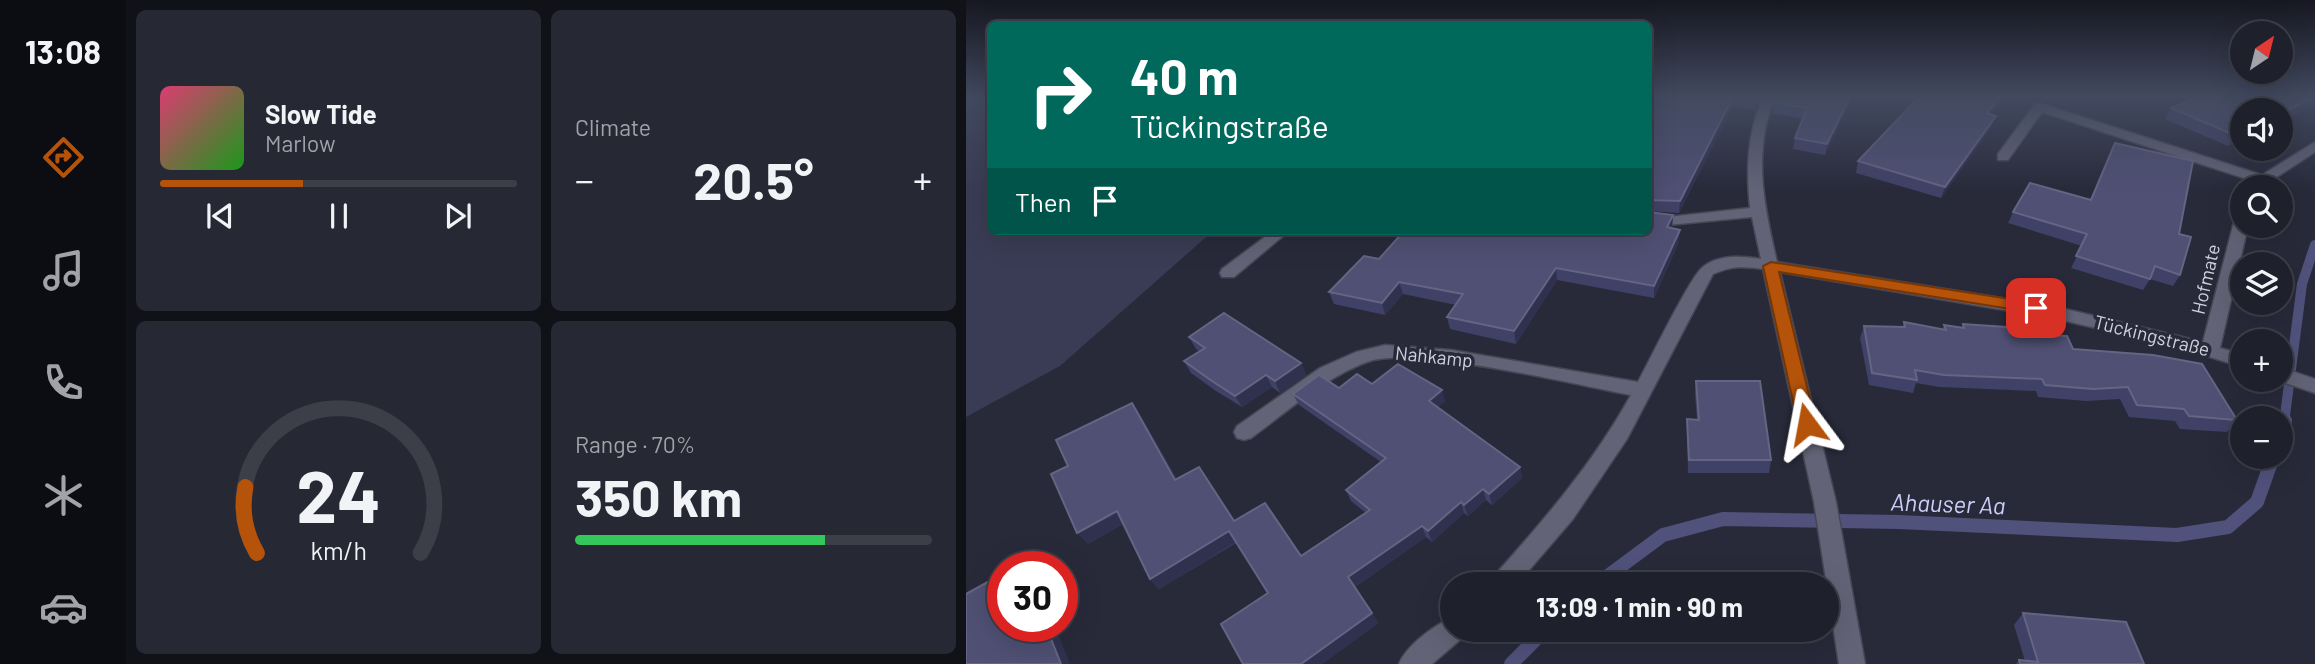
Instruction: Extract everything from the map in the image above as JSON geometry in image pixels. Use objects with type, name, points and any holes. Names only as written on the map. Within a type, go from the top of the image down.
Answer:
[{"type":"street","points":[[1757,128],[1754,137],[1753,169],[1758,212],[1825,502],[1852,664]]},
{"type":"street","points":[[2003,157],[2024,128]]},
{"type":"street","points":[[2112,128],[2238,175]]},
{"type":"street","points":[[2275,175],[2315,146]]},
{"type":"street","points":[[1652,219],[1668,221],[1758,212]]},
{"type":"street","points":[[1228,273],[1277,235]]},
{"type":"street","name":"Hofmate","points":[[2210,350],[2237,238]]},
{"type":"street","points":[[1512,572],[1565,512],[1620,433],[1707,271],[1724,263],[1743,261],[1771,266]]},
{"type":"street","name":"Tückingstraße","points":[[1771,266],[2018,304],[2119,325],[2230,357]]},
{"type":"street","name":"Nahkamp","points":[[1244,432],[1327,373],[1362,357],[1385,352],[1451,356],[1643,390]]},
{"type":"street","points":[[2293,378],[2315,386]]},
{"type":"street","points":[[1412,664],[1440,640]]},
{"type":"shaded area","points":[[966,128],[987,128],[987,235],[1208,235],[1060,366],[966,417]]},
{"type":"building","points":[[1652,128],[1717,128],[1680,201],[1652,200]]},
{"type":"building","points":[[1799,128],[1835,128],[1827,144],[1795,138]]},
{"type":"building","points":[[1889,128],[1987,128],[1945,187],[1858,161]]},
{"type":"building","points":[[2218,128],[2230,128],[2230,133]]},
{"type":"building","points":[[2115,143],[2193,161],[2179,234],[2191,237],[2180,275],[2155,266],[2150,279],[2076,256],[2087,234],[2013,212],[2030,183],[2091,200]]},
{"type":"building","points":[[1652,212],[1673,215],[1667,227],[1680,230],[1654,286],[1556,268],[1514,331],[1447,317],[1463,294],[1399,282],[1382,303],[1329,292],[1364,256],[1379,259],[1400,235],[1652,235]]},
{"type":"building","points":[[1224,313],[1301,363],[1275,381],[1266,375],[1235,396],[1184,361],[1205,348],[1189,337]]},
{"type":"building","points":[[1904,322],[1946,330],[1944,325],[1964,328],[1963,324],[2022,328],[2027,334],[2067,336],[2073,349],[2153,355],[2202,364],[2230,409],[2230,419],[2189,416],[2184,409],[2137,405],[2128,387],[2093,389],[2045,385],[2042,379],[1944,375],[1915,370],[1917,380],[1872,373],[1864,326],[1905,327]]},
{"type":"building","points":[[1398,364],[1442,390],[1429,401],[1520,467],[1489,494],[1483,489],[1464,505],[1461,502],[1428,531],[1422,526],[1348,577],[1372,613],[1301,664],[1243,664],[1221,624],[1268,593],[1229,531],[1150,579],[1117,511],[1077,533],[1051,474],[1068,466],[1056,440],[1132,403],[1175,480],[1199,467],[1234,521],[1265,503],[1301,556],[1370,510],[1346,490],[1386,458],[1293,394],[1319,375],[1339,388],[1357,374],[1372,384]]},
{"type":"building","points":[[1696,381],[1760,381],[1771,460],[1689,460],[1687,419],[1699,420]]},
{"type":"building","points":[[987,582],[987,642],[1052,642],[1061,664],[966,664],[966,594]]},
{"type":"building","points":[[2023,613],[2126,622],[2144,664],[2020,664],[2019,660],[2038,662]]},
{"type":"waterway","name":"Ahauser Aa","points":[[2286,406],[2302,284],[2315,245]]},
{"type":"waterway","name":"Ahauser Aa","points":[[1613,572],[1663,535],[1723,519],[1899,522],[2177,535],[2228,527],[2257,502],[2269,469]]},
{"type":"waterway","name":"Ahauser Aa","points":[[1511,664],[1533,642]]},
{"type":"route","points":[[1807,424],[1771,266],[2036,308]]}]
